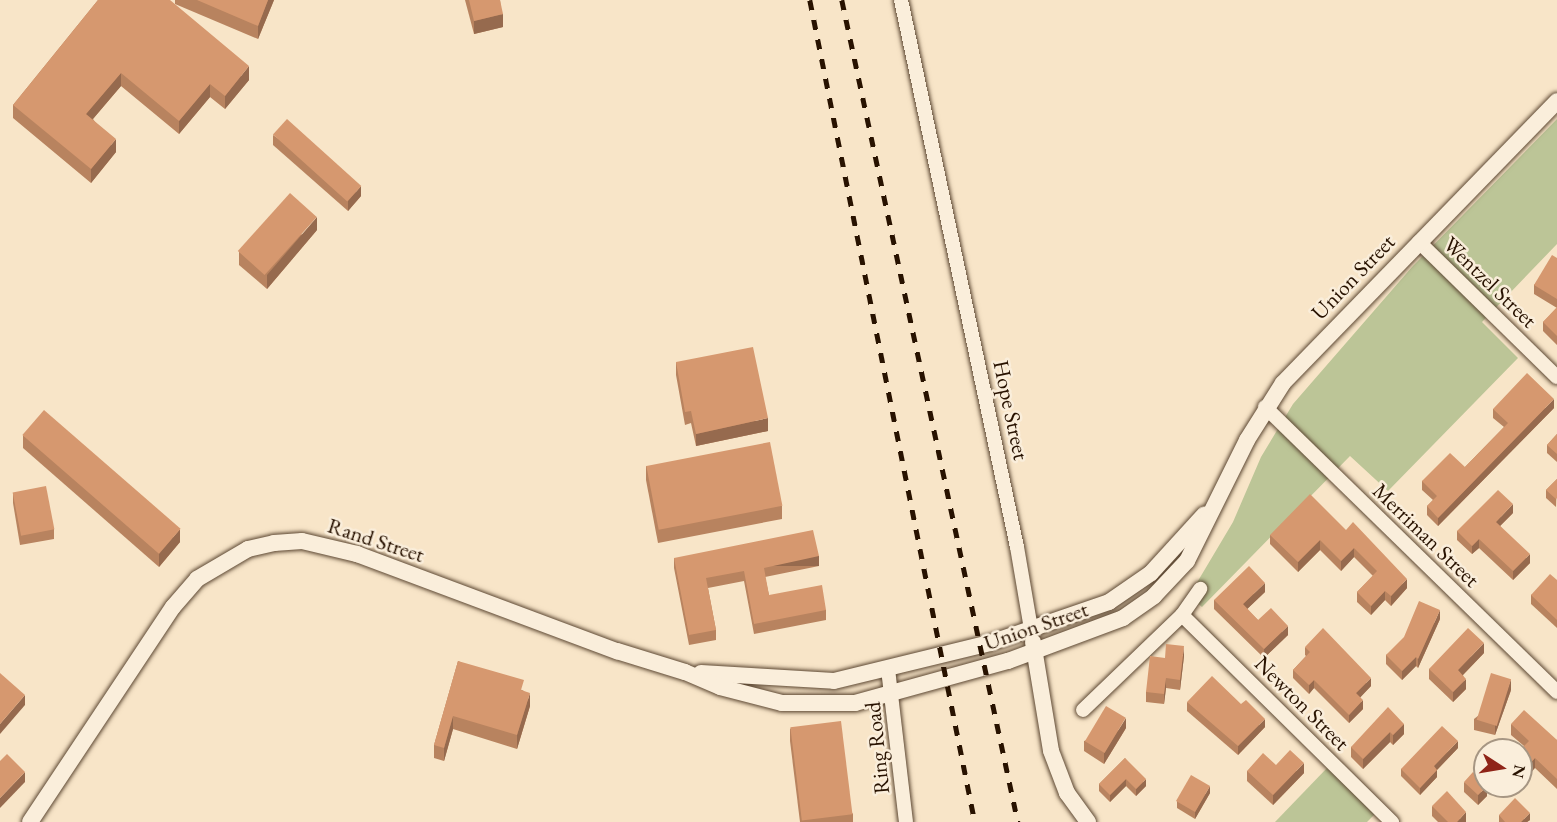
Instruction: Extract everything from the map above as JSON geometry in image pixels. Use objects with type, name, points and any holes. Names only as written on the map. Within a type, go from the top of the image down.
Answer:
[{"type":"street","name":"Hope Street","points":[[901,0],[1017,547],[1057,770],[1089,822]]},
{"type":"street","name":"Union Street","points":[[893,694],[1035,652],[1103,627],[1154,597],[1187,561],[1211,508],[1265,407],[1301,362],[1557,101]]},
{"type":"street","name":"Wentzel Street","points":[[1419,242],[1557,377]]},
{"type":"street","name":"Merriman Street","points":[[1265,407],[1557,692]]},
{"type":"street","name":"Union Street","points":[[888,669],[1031,629],[1109,602],[1139,584],[1211,508]]},
{"type":"street","name":"Rand Street","points":[[30,822],[173,607],[197,579],[248,549],[302,541],[337,548],[617,651],[686,672],[720,687],[782,703],[832,706],[893,694]]},
{"type":"street","points":[[1083,710],[1182,615],[1200,589]]},
{"type":"street","name":"Newton Street","points":[[1182,615],[1392,822]]},
{"type":"street","name":"Rand Street","points":[[686,672],[807,682],[834,681],[888,669]]},
{"type":"street","name":"Ring Road","points":[[888,669],[893,694],[906,822]]},
{"type":"green space","points":[[1557,119],[1557,244],[1482,322],[1518,358],[1388,491],[1350,456],[1202,607],[1189,596],[1233,522],[1261,457],[1293,404],[1412,267]]},
{"type":"green space","points":[[1327,768],[1375,814],[1367,822],[1275,822]]},
{"type":"building","points":[[98,0],[170,0],[249,66],[225,96],[210,84],[179,121],[121,73],[86,114],[116,139],[91,169],[13,105]]},
{"type":"building","points":[[197,0],[268,0],[258,26]]},
{"type":"building","points":[[469,0],[500,0],[503,14],[474,21]]},
{"type":"building","points":[[287,119],[361,186],[347,202],[273,135]]},
{"type":"building","points":[[290,193],[317,217],[265,275],[238,251]]},
{"type":"building","points":[[1552,255],[1557,258],[1557,299],[1534,285]]},
{"type":"building","points":[[1557,307],[1557,336],[1543,322]]},
{"type":"building","points":[[753,347],[768,418],[696,434],[691,411],[685,412],[676,362]]},
{"type":"building","points":[[1527,373],[1554,399],[1438,518],[1427,506],[1437,496],[1422,481],[1450,453],[1465,467],[1508,423],[1493,409]]},
{"type":"building","points":[[44,410],[181,529],[159,554],[22,435]]},
{"type":"building","points":[[1557,434],[1557,454],[1547,445]]},
{"type":"building","points":[[770,442],[782,506],[659,530],[646,466]]},
{"type":"building","points":[[1557,479],[1557,498],[1556,499],[1546,490]]},
{"type":"building","points":[[46,486],[54,529],[21,536],[13,492]]},
{"type":"building","points":[[1498,490],[1513,504],[1496,522],[1530,554],[1513,571],[1479,539],[1472,546],[1457,531]]},
{"type":"building","points":[[1310,494],[1346,530],[1353,522],[1407,579],[1391,596],[1385,591],[1371,606],[1357,592],[1377,571],[1354,548],[1341,561],[1320,540],[1298,562],[1270,535]]},
{"type":"building","points":[[813,530],[819,556],[764,568],[769,595],[822,585],[826,610],[754,624],[744,571],[706,578],[716,630],[689,635],[674,558]]},
{"type":"building","points":[[1249,566],[1265,583],[1243,604],[1258,620],[1271,608],[1288,626],[1264,649],[1214,600]]},
{"type":"building","points":[[1550,574],[1557,580],[1557,620],[1531,595]]},
{"type":"building","points":[[1419,601],[1440,610],[1418,659],[1416,657],[1402,671],[1386,655],[1404,637]]},
{"type":"building","points":[[1323,628],[1371,678],[1356,693],[1363,700],[1349,715],[1314,680],[1309,685],[1293,670],[1310,652],[1305,647]]},
{"type":"building","points":[[1468,628],[1484,643],[1458,670],[1466,679],[1453,692],[1429,669]]},
{"type":"building","points":[[1166,644],[1184,646],[1180,680],[1166,678],[1164,694],[1146,692],[1150,656],[1165,658]]},
{"type":"building","points":[[458,661],[524,680],[521,690],[530,693],[517,735],[453,716],[444,748],[434,745]]},
{"type":"building","points":[[0,673],[25,695],[0,724]]},
{"type":"building","points":[[1491,673],[1511,679],[1497,726],[1477,720]]},
{"type":"building","points":[[1212,676],[1241,704],[1246,700],[1265,719],[1238,746],[1187,702]]},
{"type":"building","points":[[1106,706],[1126,718],[1105,753],[1085,741]]},
{"type":"building","points":[[1388,707],[1404,724],[1393,735],[1390,732],[1363,759],[1351,747]]},
{"type":"building","points":[[1524,710],[1557,740],[1557,779],[1535,758],[1533,760],[1533,738],[1526,738],[1511,724]]},
{"type":"building","points":[[841,721],[852,814],[802,821],[790,727]]},
{"type":"building","points":[[1442,726],[1458,741],[1434,766],[1437,770],[1420,788],[1401,769]]},
{"type":"building","points":[[1290,750],[1304,763],[1273,795],[1247,771],[1263,753],[1276,765]]},
{"type":"building","points":[[7,754],[25,772],[0,798],[0,761]]},
{"type":"building","points":[[1125,758],[1146,779],[1136,789],[1126,779],[1110,795],[1099,784]]},
{"type":"building","points":[[1473,772],[1473,790],[1464,782]]},
{"type":"building","points":[[1191,775],[1210,786],[1195,812],[1176,801]]},
{"type":"building","points":[[1447,791],[1466,812],[1457,822],[1448,822],[1432,806]]},
{"type":"building","points":[[1515,798],[1530,813],[1521,822],[1505,822],[1499,815]]},
{"type":"railway","points":[[810,0],[975,822]]},
{"type":"railway","points":[[842,0],[1018,822]]}]
